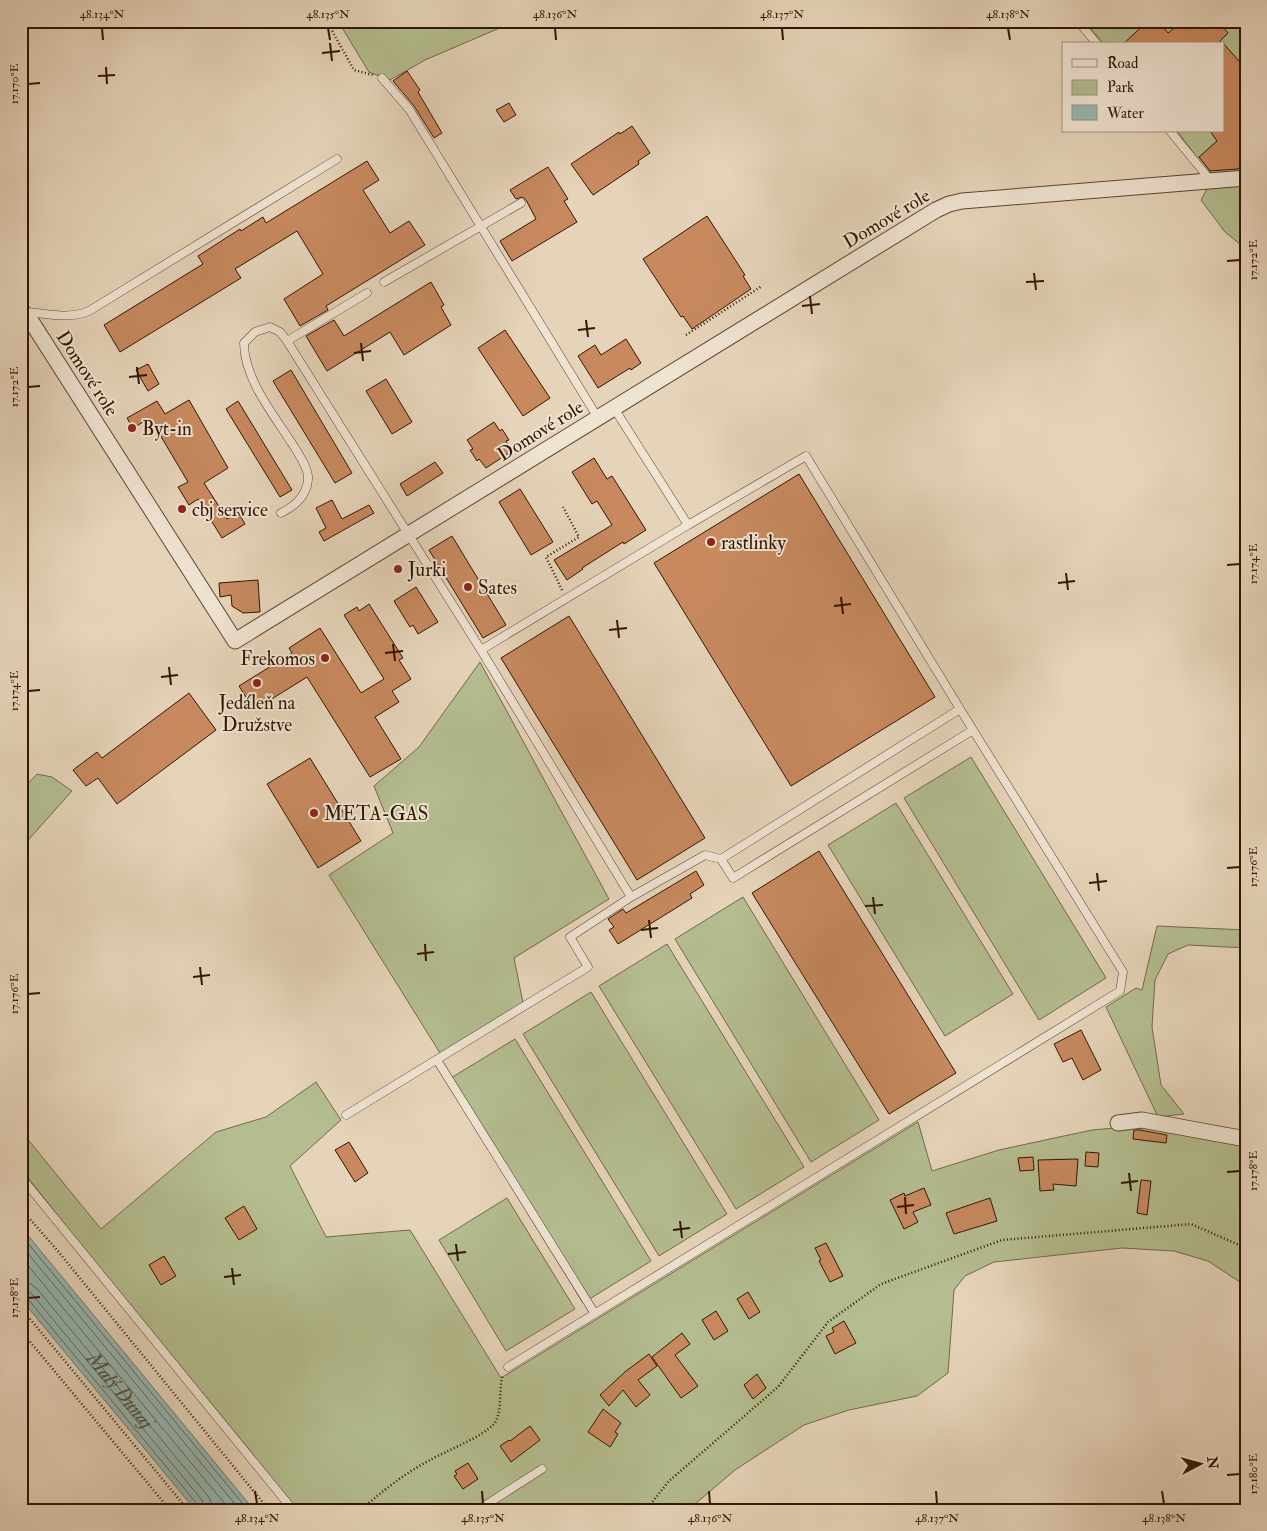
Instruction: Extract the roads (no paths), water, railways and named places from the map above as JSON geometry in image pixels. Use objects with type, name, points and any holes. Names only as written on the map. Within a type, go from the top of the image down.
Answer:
[{"type":"street","name":"Domové role","points":[[22,311],[41,336],[230,642],[936,210],[949,204],[962,201],[1246,178]]},
{"type":"street","points":[[1118,1123],[1142,1120],[1246,1139]]},
{"type":"lane","points":[[1078,21],[1095,42]]},
{"type":"lane","points":[[382,78],[409,110],[598,418]]},
{"type":"lane","points":[[1171,132],[1211,181]]},
{"type":"lane","points":[[22,311],[56,315],[81,314],[89,311],[338,159]]},
{"type":"lane","points":[[384,282],[521,203]]},
{"type":"lane","points":[[287,341],[367,293]]},
{"type":"lane","points":[[281,513],[294,506],[304,494],[309,478],[301,458],[253,381],[244,356],[244,343],[255,332],[270,327],[280,332],[287,341],[481,650],[631,896]]},
{"type":"lane","points":[[614,408],[688,525]]},
{"type":"lane","points":[[481,650],[806,456],[1123,972],[1120,991],[508,1367]]},
{"type":"lane","points":[[346,1115],[588,967],[570,937],[631,896],[705,855],[722,859],[960,709]]},
{"type":"lane","points":[[722,859],[733,878],[973,730]]},
{"type":"lane","points":[[437,1060],[594,1314]]},
{"type":"lane","points":[[21,1177],[294,1510]]},
{"type":"lane","points":[[478,1510],[542,1469]]},
{"type":"water","name":"Malý Dunaj","points":[[21,1227],[254,1510],[195,1510],[21,1299]]},
{"type":"place","name":"Byt-in","points":[[132,428]]},
{"type":"place","name":"cbj service","points":[[182,509]]},
{"type":"place","name":"rastlinky","points":[[711,542]]},
{"type":"place","name":"Jurki","points":[[398,569]]},
{"type":"place","name":"Sates","points":[[468,587]]},
{"type":"place","name":"Frekomos","points":[[325,658]]},
{"type":"place","name":"Jedáleň na Družstve","points":[[257,683]]},
{"type":"place","name":"META-GAS","points":[[314,813]]}]
